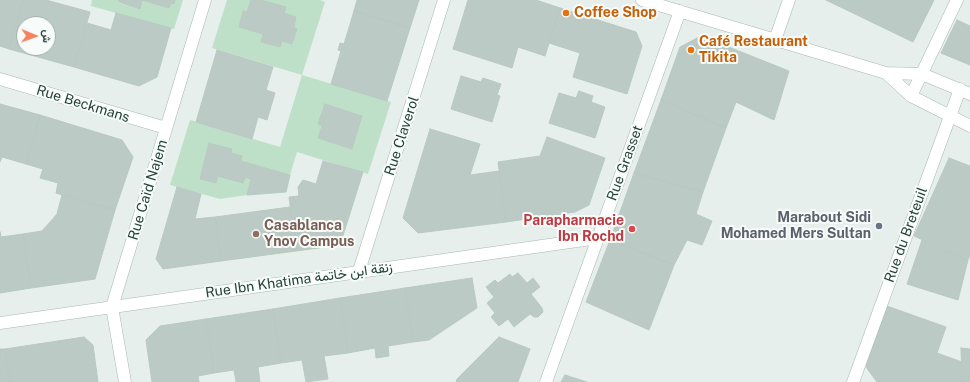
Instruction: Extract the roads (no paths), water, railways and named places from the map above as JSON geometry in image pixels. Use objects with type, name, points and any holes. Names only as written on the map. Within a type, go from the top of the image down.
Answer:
[{"type":"street","name":"Rue Caïd Najem","points":[[124,382],[112,307],[205,0]]},
{"type":"street","name":"Rue Claverol","points":[[359,271],[444,0]]},
{"type":"street","points":[[642,0],[886,73],[911,96],[970,126]]},
{"type":"street","points":[[774,40],[789,0]]},
{"type":"street","points":[[911,96],[957,0]]},
{"type":"street","name":"Rue Grasset","points":[[546,382],[680,11]]},
{"type":"street","name":"Rue du Breteuil","points":[[853,382],[950,115],[965,91],[922,74],[886,73]]},
{"type":"street","name":"Rue Beckmans","points":[[0,78],[166,128]]},
{"type":"street","name":"Rue Ibn Khatima زنقة ابن خاتمة","points":[[0,323],[598,238]]},
{"type":"place","name":"Coffee Shop","points":[[566,13]]},
{"type":"place","name":"Café Restaurant Tikita","points":[[691,50]]},
{"type":"place","name":"Marabout Sidi Mohamed Mers Sultan","points":[[879,226]]},
{"type":"place","name":"Parapharmacie Ibn Rochd","points":[[632,229]]},
{"type":"place","name":"Casablanca Ynov Campus","points":[[256,234]]}]
